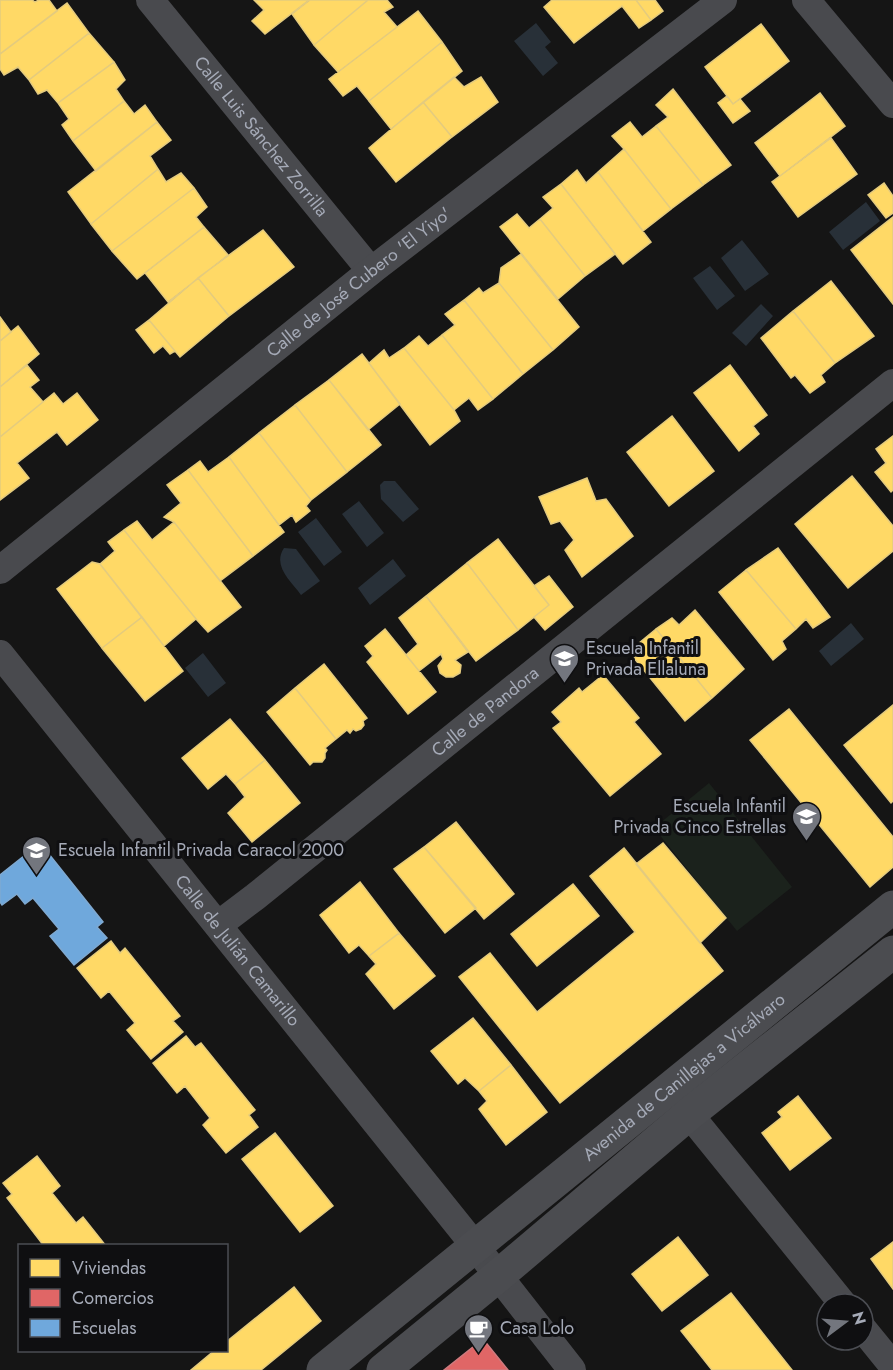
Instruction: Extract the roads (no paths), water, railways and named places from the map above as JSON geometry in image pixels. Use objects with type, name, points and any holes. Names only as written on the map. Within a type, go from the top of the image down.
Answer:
[{"type":"main road","name":"Avenida de Canillejas a Vicálvaro","points":[[323,1370],[893,907]]},
{"type":"main road","name":"Avenida de Canillejas a Vicálvaro","points":[[383,1370],[689,1114],[893,952]]},
{"type":"street","name":"Calle Luis Sánchez Zorrilla","points":[[150,0],[371,271]]},
{"type":"street","name":"Calle de José Cubero 'El Yiyo'","points":[[0,570],[371,271],[723,0]]},
{"type":"street","points":[[806,0],[893,104]]},
{"type":"street","name":"Calle de Pandora","points":[[218,925],[893,383]]},
{"type":"street","name":"Calle de Julián Camarillo","points":[[0,654],[475,1246]]},
{"type":"street","points":[[689,1114],[833,1292]]},
{"type":"street","points":[[475,1246],[572,1370]]},
{"type":"street","points":[[875,1344],[893,1366]]},
{"type":"place","name":"Escuela Infantil Privada Ellaluna","points":[[565,684]]},
{"type":"place","name":"Escuela Infantil Privada Cinco Estrellas","points":[[807,842]]},
{"type":"place","name":"Escuela Infantil Privada Caracol 2000","points":[[37,876]]},
{"type":"place","name":"Casa Lolo","points":[[479,1354]]}]
